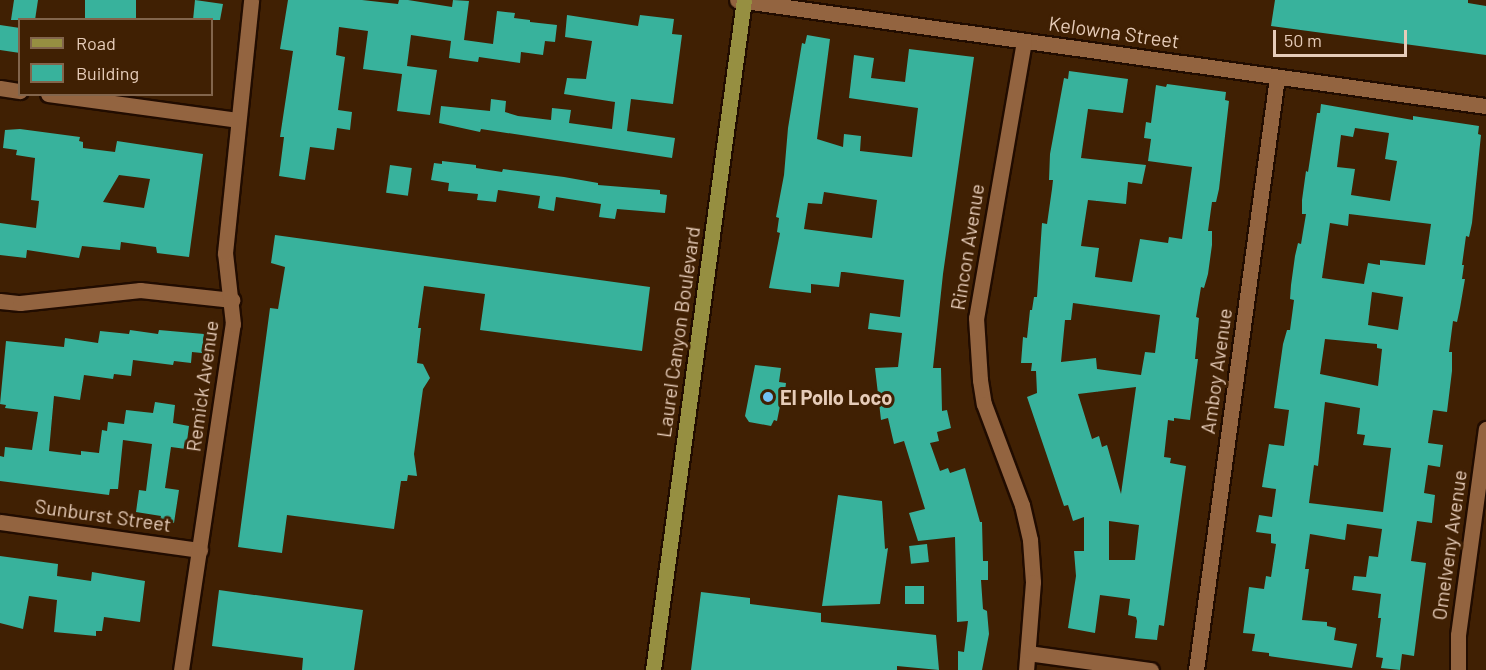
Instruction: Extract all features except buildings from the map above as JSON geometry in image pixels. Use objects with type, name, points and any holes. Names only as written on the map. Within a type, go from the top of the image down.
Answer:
[{"type":"main road","name":"Laurel Canyon Boulevard","points":[[653,670],[742,0]]},
{"type":"street","name":"Remick Avenue","points":[[181,670],[233,324],[225,253],[251,0]]},
{"type":"street","name":"Kelowna Street","points":[[742,0],[1486,106]]},
{"type":"street","name":"Rincon Avenue","points":[[1023,41],[976,318],[984,404],[1022,506],[1030,540],[1033,582],[1026,670]]},
{"type":"street","name":"Amboy Avenue","points":[[1196,670],[1277,77]]},
{"type":"street","points":[[0,88],[18,91]]},
{"type":"street","points":[[63,96],[237,120]]},
{"type":"street","points":[[0,301],[20,303],[140,290],[232,300]]},
{"type":"street","name":"Omelveny Avenue","points":[[1459,668],[1458,635],[1486,429]]},
{"type":"street","name":"Sunburst Street","points":[[0,522],[200,550]]},
{"type":"street","points":[[1028,653],[1151,670]]},
{"type":"place","name":"El Pollo Loco","points":[[768,397]]}]
